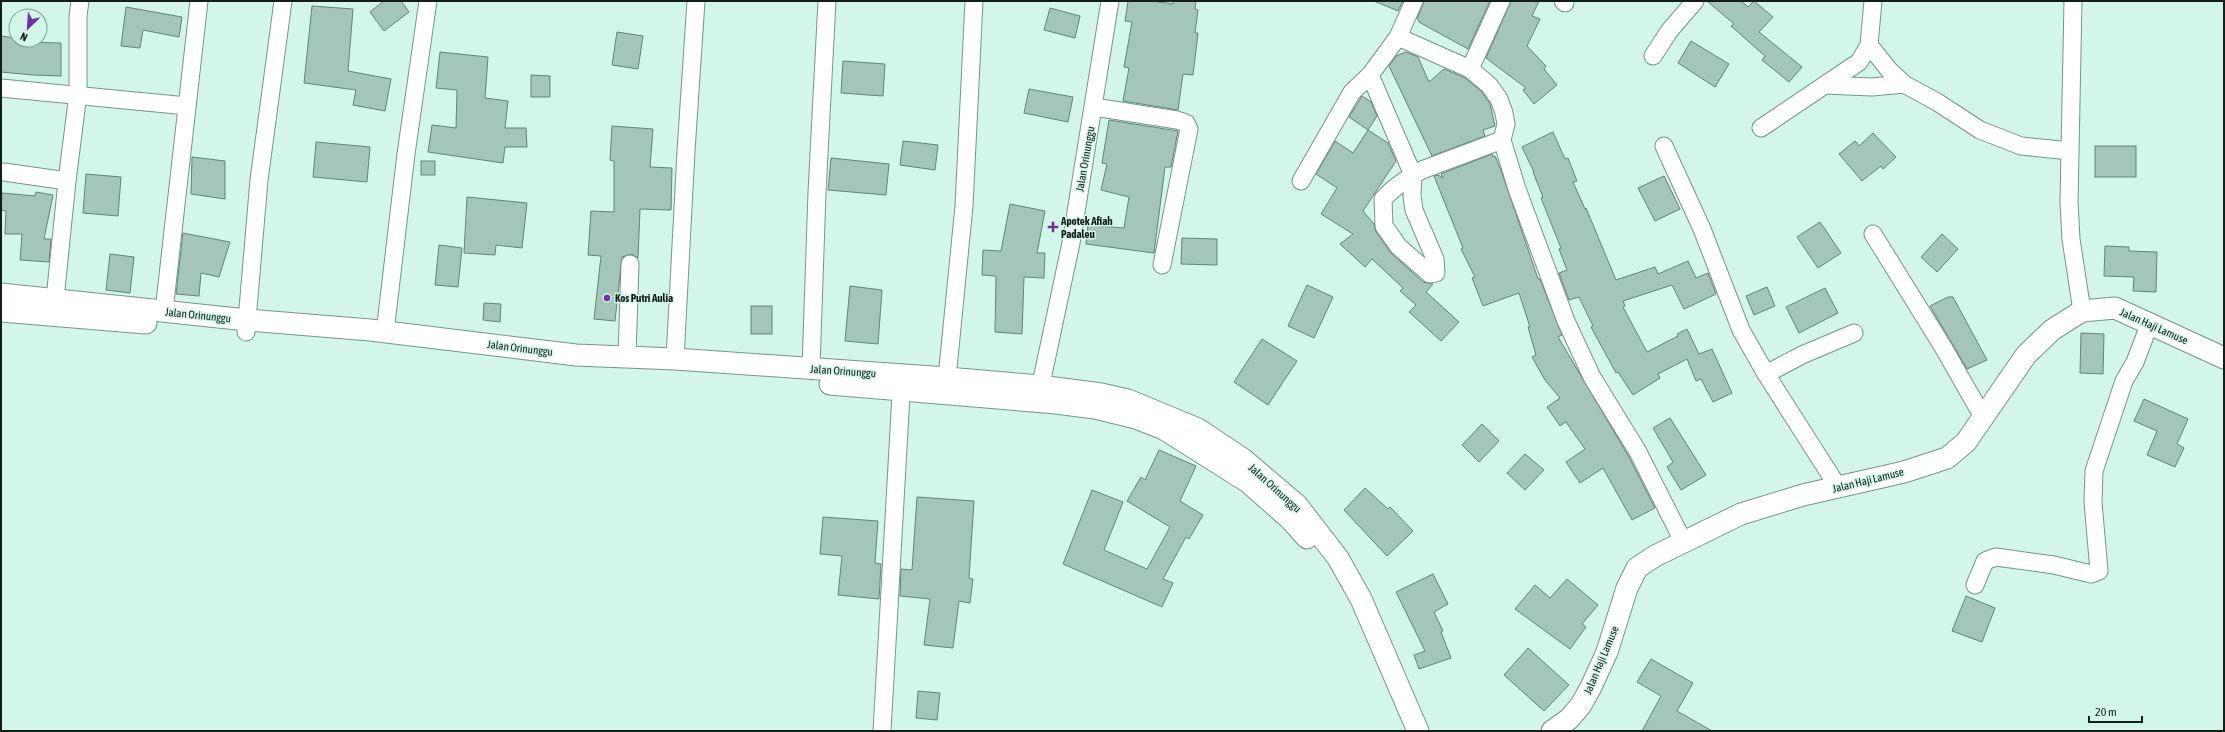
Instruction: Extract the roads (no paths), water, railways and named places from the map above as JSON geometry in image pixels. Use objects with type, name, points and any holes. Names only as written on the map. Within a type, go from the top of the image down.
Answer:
[{"type":"street","points":[[55,299],[67,181],[78,94],[78,16],[80,1]]},
{"type":"street","points":[[164,311],[199,1]]},
{"type":"street","points":[[247,326],[259,180],[282,1]]},
{"type":"street","points":[[385,332],[406,154],[428,1]]},
{"type":"street","points":[[675,358],[685,159],[696,1]]},
{"type":"street","points":[[811,368],[817,192],[827,1]]},
{"type":"street","points":[[947,378],[964,206],[974,1]]},
{"type":"street","name":"Jalan Orinunggu","points":[[1038,394],[1071,243],[1110,1]]},
{"type":"street","points":[[1301,181],[1352,92],[1370,75],[1398,37],[1414,1]]},
{"type":"street","points":[[1470,69],[1501,1]]},
{"type":"street","points":[[1653,56],[1670,30],[1695,1]]},
{"type":"street","points":[[1761,128],[1859,62],[1869,44],[1873,1]]},
{"type":"street","points":[[2073,1],[2070,151],[2071,239],[2082,311]]},
{"type":"street","points":[[1398,37],[1470,69],[1489,85],[1499,99],[1506,124],[1502,140],[1542,260],[1578,348],[1592,377],[1638,452],[1684,543]]},
{"type":"street","points":[[1869,44],[1889,70],[1904,84],[1937,102],[1980,130],[2022,146],[2070,151]]},
{"type":"street","points":[[1370,75],[1413,175],[1412,196],[1414,210],[1436,259],[1436,273],[1430,274],[1399,247],[1384,226],[1382,199],[1399,182],[1413,175],[1430,166],[1502,140]]},
{"type":"street","points":[[1825,85],[1872,87],[1904,84]]},
{"type":"street","points":[[1,88],[78,94],[187,106]]},
{"type":"street","points":[[1094,107],[1177,120],[1186,123],[1189,129],[1162,265]]},
{"type":"street","points":[[1664,146],[1702,229],[1741,330],[1766,374],[1838,487]]},
{"type":"street","points":[[4,172],[67,181]]},
{"type":"street","points":[[1873,234],[1943,347],[1984,417]]},
{"type":"street","points":[[627,356],[630,264]]},
{"type":"street","name":"Jalan Orinunggu","points":[[1,294],[164,311],[247,326],[575,358],[902,382],[1038,394],[1101,394],[1128,400],[1198,429],[1242,459],[1297,505],[1338,558],[1361,600],[1418,731]]},
{"type":"street","name":"Jalan Haji Lamuse","points":[[1552,731],[1569,719],[1581,705],[1591,687],[1607,652],[1627,588],[1637,568],[1655,556],[1741,514],[1838,487],[1904,472],[1947,458],[1966,442],[2026,355],[2052,330],[2082,311],[2115,308],[2224,358]]},
{"type":"street","name":"Jalan Orinunggu","points":[[1,311],[247,326],[385,332],[575,358]]},
{"type":"street","points":[[1974,585],[1985,561],[1996,557],[2054,565],[2091,574],[2099,571],[2093,502],[2094,471],[2124,381],[2135,362],[2150,323]]},
{"type":"street","points":[[1766,374],[1802,355],[1854,333]]},
{"type":"street","name":"Jalan Orinunggu","points":[[598,360],[627,356],[675,358],[811,368],[902,382],[947,378],[1038,394],[1136,418],[1164,430],[1248,482],[1290,519],[1323,556],[1397,703],[1407,731]]},
{"type":"street","points":[[882,731],[902,382]]},
{"type":"place","name":"Apotek Afiah Padaleu","points":[[1053,227]]},
{"type":"place","name":"Kos Putri Aulia","points":[[607,298]]}]
